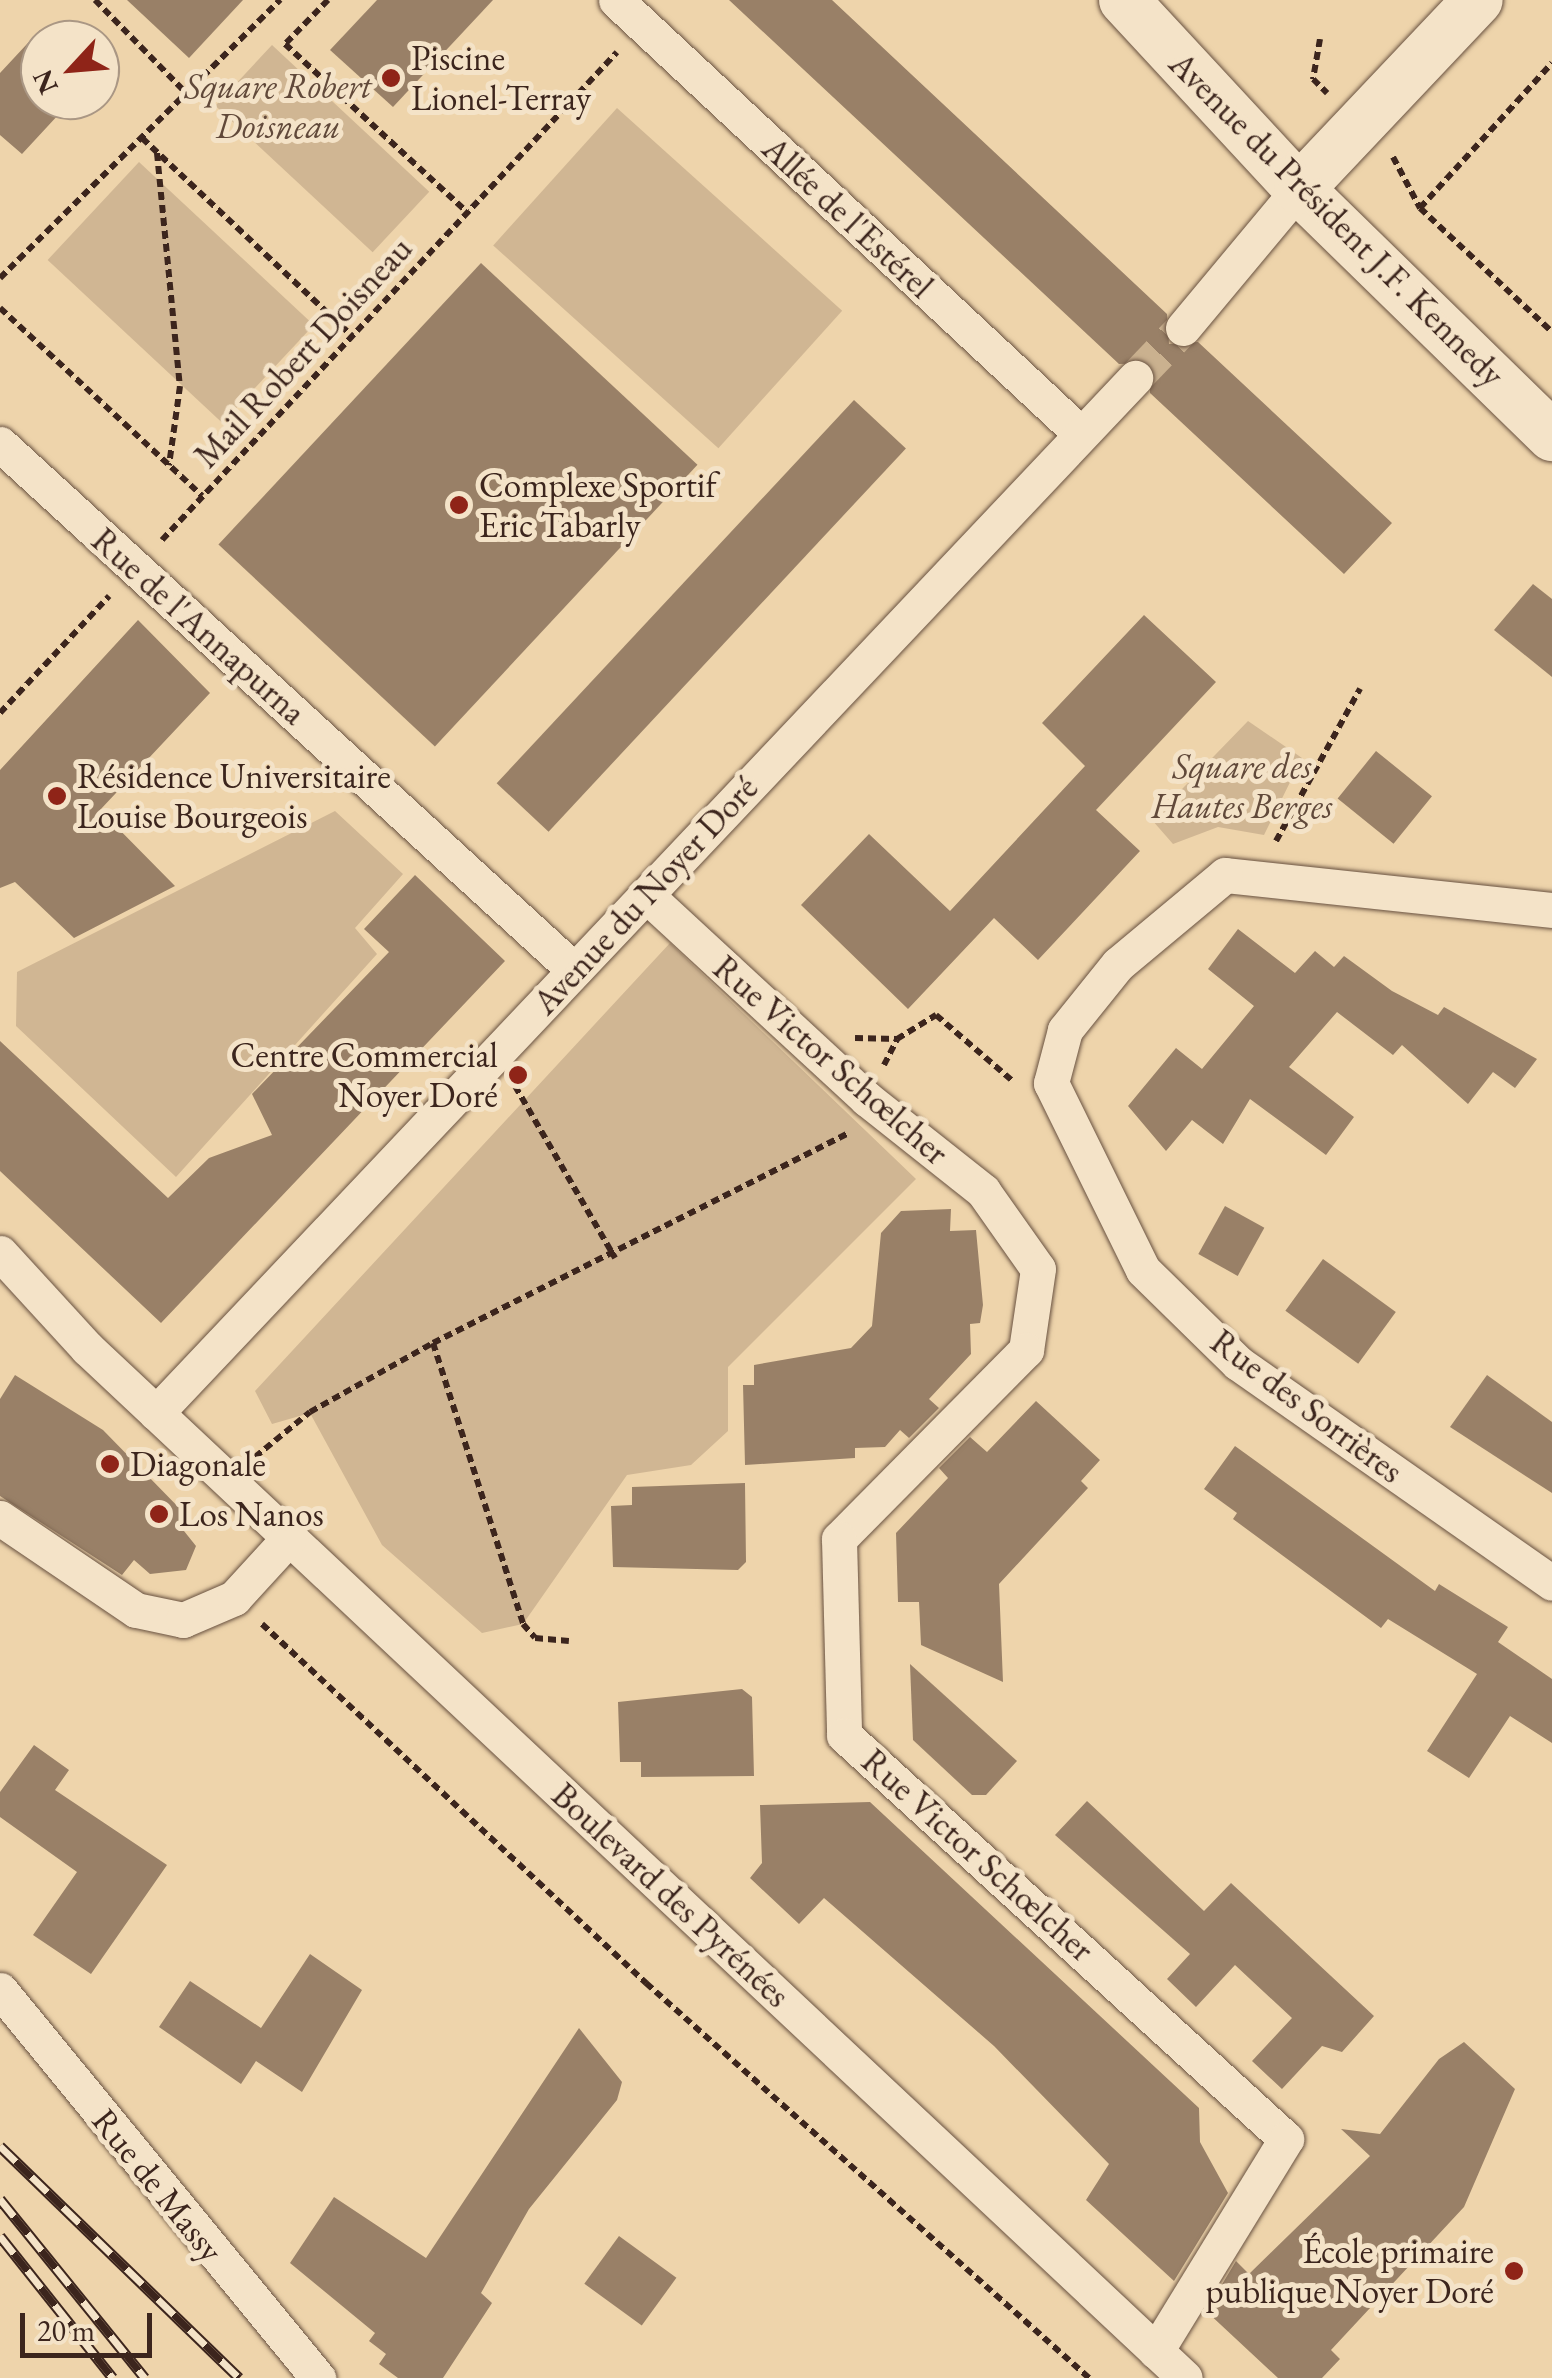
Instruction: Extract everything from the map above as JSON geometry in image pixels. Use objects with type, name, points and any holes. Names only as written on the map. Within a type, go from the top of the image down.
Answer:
[{"type":"street","name":"Allée de l'Estérel","points":[[616,0],[1081,434]]},
{"type":"street","name":"Avenue du Président J.F. Kennedy","points":[[1124,0],[1299,188],[1552,436]]},
{"type":"street","points":[[1183,328],[1299,188],[1478,0]]},
{"type":"street","name":"Avenue du Noyer Doré","points":[[156,1413],[1134,378]]},
{"type":"street","name":"Rue de l'Annapurna","points":[[0,444],[574,970]]},
{"type":"street","points":[[1056,1094],[1065,1030],[1118,964],[1202,889],[1225,875],[1259,873],[1552,910]]},
{"type":"street","name":"Rue Victor Schœlcher","points":[[646,895],[867,1100],[984,1192],[1038,1270],[1026,1350],[839,1539],[844,1734],[1286,2139],[1156,2351]]},
{"type":"street","name":"Rue des Sorrières","points":[[1056,1094],[1144,1270],[1238,1363],[1552,1582]]},
{"type":"street","name":"Boulevard des Pyrénées","points":[[0,1253],[156,1413],[1185,2378]]},
{"type":"street","points":[[0,1518],[136,1610],[182,1620],[234,1598],[289,1538]]},
{"type":"street","name":"Rue de Massy","points":[[0,1990],[318,2378]]},
{"type":"path","points":[[94,0],[186,93]]},
{"type":"path","points":[[0,278],[280,0]]},
{"type":"path","points":[[328,0],[285,44],[467,212]]},
{"type":"path","name":"Mail Robert Doisneau","points":[[0,713],[642,25]]},
{"type":"path","points":[[1320,39],[1313,79],[1393,156],[1420,208],[1552,332]]},
{"type":"path","points":[[1420,208],[1552,64]]},
{"type":"path","points":[[142,138],[352,336]]},
{"type":"path","points":[[157,153],[180,386],[169,465]]},
{"type":"path","points":[[0,308],[202,496]]},
{"type":"path","points":[[1259,873],[1360,689]]},
{"type":"path","points":[[227,1480],[310,1412],[433,1343],[615,1258],[860,1127],[867,1100],[898,1039],[936,1015],[1012,1082],[1056,1094]]},
{"type":"path","points":[[829,1063],[862,1033],[898,1039]]},
{"type":"path","points":[[492,1057],[615,1258]]},
{"type":"path","points":[[433,1343],[523,1624],[534,1638],[569,1641]]},
{"type":"path","points":[[234,1598],[646,1983],[1089,2378]]},
{"type":"green space","name":"Square Robert Doisneau","points":[[272,45],[429,192],[373,252],[215,106]]},
{"type":"green space","points":[[617,108],[842,311],[718,448],[493,245]]},
{"type":"green space","points":[[139,162],[314,325],[222,423],[48,260]]},
{"type":"green space","name":"Square des Hautes Berges","points":[[1248,721],[1302,758],[1264,835],[1218,827],[1173,844],[1152,820]]},
{"type":"green space","points":[[335,811],[403,874],[355,928],[377,954],[176,1177],[16,1026],[17,972]]},
{"type":"green space","points":[[670,943],[916,1179],[728,1367],[728,1431],[691,1465],[627,1475],[523,1624],[482,1633],[382,1545],[310,1413],[272,1424],[255,1391]]},
{"type":"building","points":[[127,0],[243,0],[189,58]]},
{"type":"building","name":"Piscine Lionel-Terray","points":[[377,0],[493,0],[393,107],[330,50]]},
{"type":"building","points":[[729,0],[832,0],[1167,314],[1169,344],[1198,342],[1392,523],[1344,574],[1150,393],[1150,363],[1119,364]]},
{"type":"building","points":[[20,52],[20,120],[53,120],[22,154],[0,135],[0,73]]},
{"type":"building","name":"Complexe Sportif Eric Tabarly","points":[[481,263],[697,465],[435,746],[218,545]]},
{"type":"building","points":[[854,400],[906,448],[549,832],[497,783]]},
{"type":"building","points":[[1533,584],[1552,599],[1552,677],[1494,630]]},
{"type":"building","points":[[1144,615],[1216,682],[1096,810],[1140,851],[1038,960],[994,918],[908,1009],[801,905],[869,834],[950,911],[1085,766],[1042,723]]},
{"type":"building","name":"Résidence Universitaire Louise Bourgeois","points":[[138,620],[210,693],[100,810],[175,886],[74,938],[15,882],[0,888],[0,770]]},
{"type":"building","points":[[1376,751],[1432,796],[1394,844],[1338,798]]},
{"type":"building","points":[[415,875],[505,961],[161,1323],[0,1171],[0,1041],[168,1198],[209,1158],[272,1135],[252,1094],[389,952],[364,929]]},
{"type":"building","points":[[1238,929],[1295,973],[1315,951],[1334,967],[1344,956],[1392,991],[1438,1015],[1444,1007],[1537,1059],[1515,1088],[1493,1072],[1468,1104],[1402,1045],[1393,1055],[1337,1012],[1289,1067],[1354,1117],[1326,1155],[1250,1099],[1223,1144],[1192,1120],[1166,1151],[1128,1106],[1176,1048],[1202,1069],[1254,1006],[1208,969]]},
{"type":"building","points":[[1225,1206],[1264,1228],[1238,1276],[1198,1254]]},
{"type":"building","points":[[951,1209],[950,1231],[976,1230],[983,1305],[980,1323],[970,1324],[971,1354],[929,1399],[939,1408],[909,1438],[900,1430],[885,1447],[855,1448],[855,1458],[745,1465],[743,1385],[754,1385],[754,1365],[851,1348],[872,1326],[881,1233],[901,1211]]},
{"type":"building","points":[[1323,1259],[1396,1312],[1358,1364],[1285,1311]]},
{"type":"building","points":[[15,1375],[103,1430],[188,1517],[180,1526],[196,1546],[186,1570],[150,1574],[134,1560],[122,1575],[0,1496],[0,1399]]},
{"type":"building","points":[[1487,1375],[1552,1422],[1552,1493],[1450,1427]]},
{"type":"building","points":[[1036,1401],[1100,1460],[1081,1481],[1088,1488],[999,1584],[1003,1682],[921,1645],[919,1602],[898,1602],[896,1533],[948,1478],[939,1468],[970,1437],[987,1452]]},
{"type":"building","points":[[1235,1446],[1435,1591],[1439,1584],[1508,1627],[1498,1642],[1552,1679],[1552,1743],[1510,1716],[1469,1778],[1427,1751],[1477,1674],[1388,1619],[1381,1628],[1233,1519],[1237,1513],[1204,1489]]},
{"type":"building","points":[[745,1483],[746,1562],[738,1570],[613,1567],[611,1506],[632,1505],[632,1487]]},
{"type":"building","points":[[910,1664],[1017,1761],[986,1795],[972,1795],[913,1740]]},
{"type":"building","points":[[742,1689],[752,1697],[754,1776],[641,1777],[641,1762],[620,1762],[618,1702]]},
{"type":"building","points":[[34,1745],[69,1770],[55,1790],[167,1865],[91,1974],[33,1935],[77,1872],[0,1817],[0,1792]]},
{"type":"building","points":[[1087,1801],[1204,1911],[1231,1883],[1374,2016],[1342,2052],[1322,2046],[1282,2089],[1252,2061],[1292,2018],[1235,1965],[1196,2007],[1167,1979],[1190,1954],[1055,1835]]},
{"type":"building","points":[[870,1802],[1199,2108],[1200,2142],[1228,2193],[1174,2281],[1086,2200],[1109,2164],[994,2046],[824,1898],[799,1924],[750,1878],[762,1863],[760,1805]]},
{"type":"building","points":[[310,1954],[362,1990],[302,2092],[256,2061],[241,2084],[159,2027],[190,1981],[261,2028]]},
{"type":"building","points":[[579,2028],[622,2082],[617,2100],[529,2209],[481,2293],[492,2303],[443,2378],[398,2378],[379,2364],[386,2354],[369,2341],[375,2333],[290,2263],[334,2197],[426,2258]]},
{"type":"building","points":[[1464,2042],[1515,2089],[1464,2207],[1331,2350],[1340,2359],[1322,2378],[1278,2378],[1206,2311],[1236,2261],[1249,2274],[1370,2156],[1341,2129],[1380,2134],[1439,2059]]},
{"type":"building","points":[[619,2236],[676,2278],[642,2325],[584,2284]]},
{"type":"tunnel","points":[[1135,378],[1183,328]]},
{"type":"railway","points":[[0,2146],[239,2378]]},
{"type":"railway","points":[[0,2199],[145,2378]]},
{"type":"railway","points":[[0,2236],[113,2378]]},
{"type":"place","name":"Piscine Lionel-Terray","points":[[391,78]]},
{"type":"place","name":"Complexe Sportif Eric Tabarly","points":[[459,505]]},
{"type":"place","name":"Résidence Universitaire Louise Bourgeois","points":[[57,796]]},
{"type":"place","name":"Centre Commercial Noyer Doré","points":[[518,1075]]},
{"type":"place","name":"Diagonale","points":[[110,1464]]},
{"type":"place","name":"Los Nanos","points":[[159,1514]]},
{"type":"place","name":"École primaire publique Noyer Doré","points":[[1514,2271]]}]
